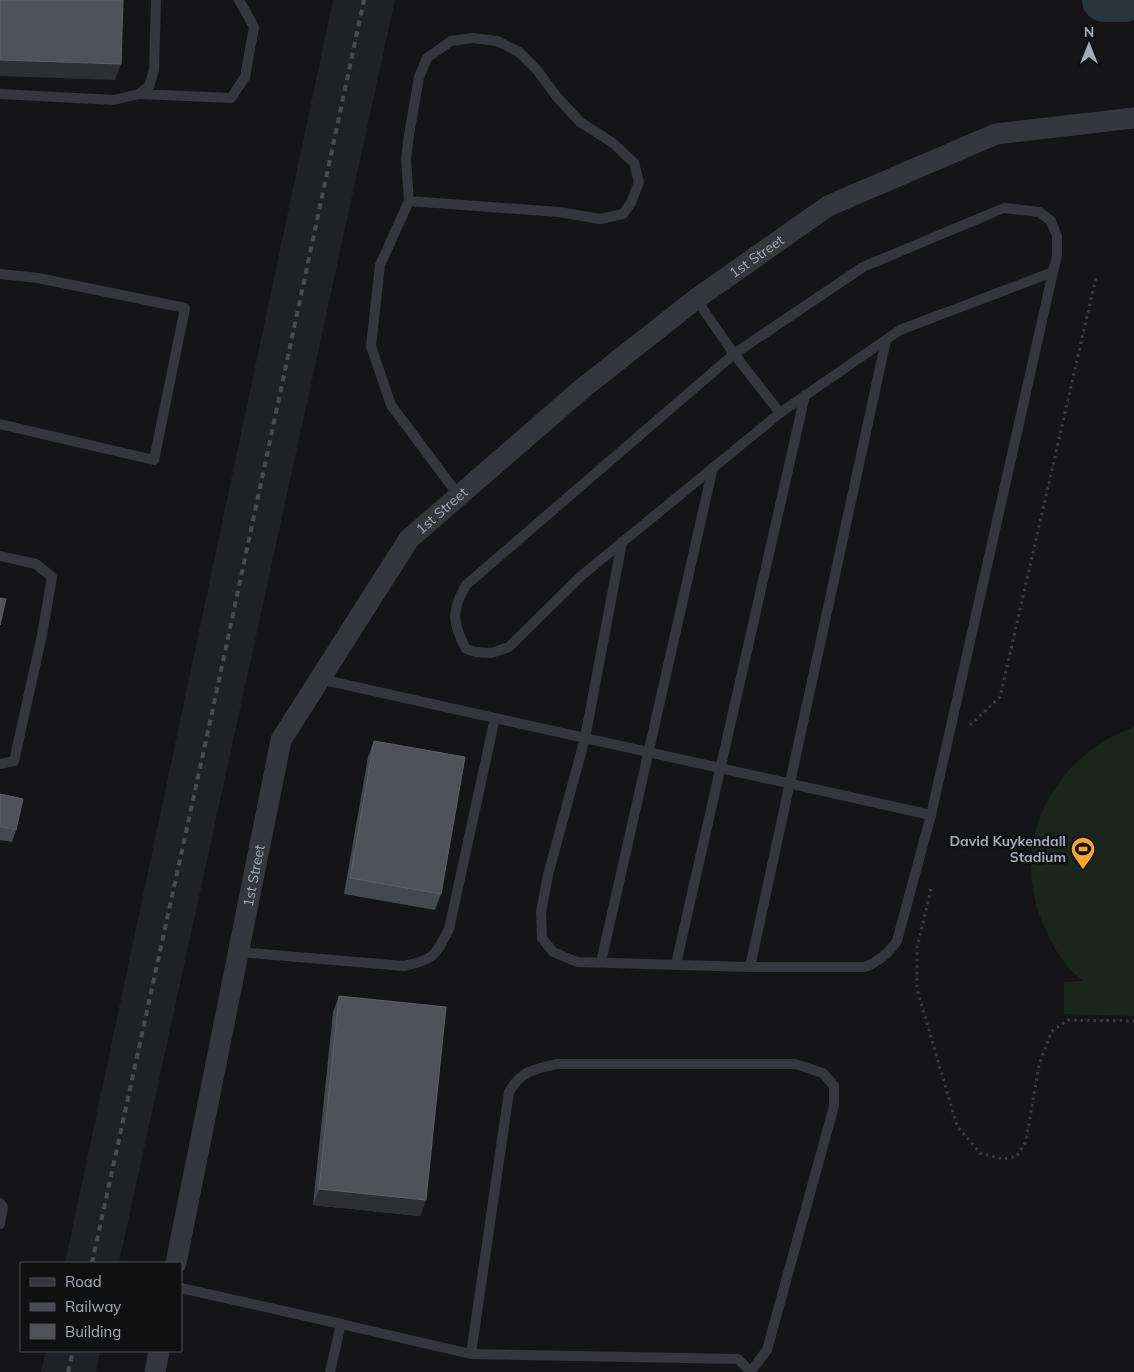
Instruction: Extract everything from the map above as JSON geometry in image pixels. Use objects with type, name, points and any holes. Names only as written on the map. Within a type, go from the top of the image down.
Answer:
[{"type":"street","name":"1st Street","points":[[176,1262],[281,740],[409,539],[583,388],[696,299],[828,206],[996,134],[1134,118]]},
{"type":"street","points":[[155,1372],[159,1352]]},
{"type":"lane","points":[[139,94],[148,86],[154,70],[156,0]]},
{"type":"lane","points":[[0,94],[114,100],[139,94],[231,98],[245,77],[254,27],[239,0]]},
{"type":"lane","points":[[409,201],[559,212],[600,219],[623,214],[631,204],[639,182],[634,163],[613,143],[580,122],[557,97],[537,70],[519,52],[497,42],[474,38],[451,42],[427,58],[419,76],[406,159],[409,201],[380,266],[371,346],[391,405],[459,496]]},
{"type":"lane","points":[[622,542],[585,738],[548,875],[541,912],[542,938],[553,952],[577,962],[864,967],[879,961],[888,954],[897,941],[931,815],[1057,256],[1057,236],[1051,221],[1039,212],[1004,208],[863,267],[734,354],[466,585],[456,602],[455,618],[457,631],[466,649],[492,653],[509,647],[581,576],[622,542],[713,467],[780,412],[804,395],[900,330],[1053,272]]},
{"type":"lane","points":[[0,274],[38,278],[185,308],[154,460],[0,424]]},
{"type":"lane","points":[[696,299],[734,354],[780,412]]},
{"type":"lane","points":[[750,966],[886,340]]},
{"type":"lane","points":[[676,964],[804,395]]},
{"type":"lane","points":[[601,962],[713,467]]},
{"type":"lane","points":[[0,556],[36,564],[52,577],[42,634],[14,761],[0,764]]},
{"type":"lane","points":[[320,679],[931,815]]},
{"type":"lane","points":[[239,952],[404,966],[425,961],[438,951],[449,929],[495,718]]},
{"type":"lane","points":[[182,1288],[471,1354],[738,1359],[751,1372],[767,1350],[834,1106],[834,1086],[823,1073],[795,1064],[557,1064],[535,1068],[516,1079],[509,1092],[471,1354]]},
{"type":"lane","points":[[0,1204],[4,1207],[0,1224]]},
{"type":"lane","points":[[330,1372],[341,1324]]},
{"type":"path","points":[[968,733],[971,724],[1000,697],[1096,277]]},
{"type":"path","points":[[933,882],[917,948],[917,990],[957,1126],[980,1154],[1003,1159],[1017,1156],[1026,1140],[1039,1065],[1051,1032],[1068,1020],[1134,1021]]},
{"type":"shaded area","points":[[333,0],[395,0],[119,1262],[65,1262]]},
{"type":"shaded area","name":"David Kuykendall Stadium","points":[[1134,727],[1134,1016],[1064,1014],[1064,982],[1084,981],[1070,969],[1057,952],[1047,933],[1035,901],[1031,870],[1034,839],[1043,811],[1058,784],[1078,761],[1104,742]]},
{"type":"shaded area","points":[[46,1352],[100,1352],[96,1372],[41,1372]]},
{"type":"building","points":[[0,0],[123,0],[121,64],[0,60]]},
{"type":"building","points":[[0,598],[6,599],[0,625]]},
{"type":"building","points":[[374,741],[465,757],[441,894],[350,878]]},
{"type":"building","points":[[0,794],[23,799],[16,830],[0,826]]},
{"type":"building","points":[[339,996],[446,1007],[426,1200],[319,1189]]},
{"type":"waterway","points":[[1104,0],[1125,0]]},
{"type":"railway","points":[[92,1262],[364,0]]},
{"type":"railway","points":[[68,1372],[73,1352]]},
{"type":"place","name":"David Kuykendall Stadium","points":[[1083,870]]}]
